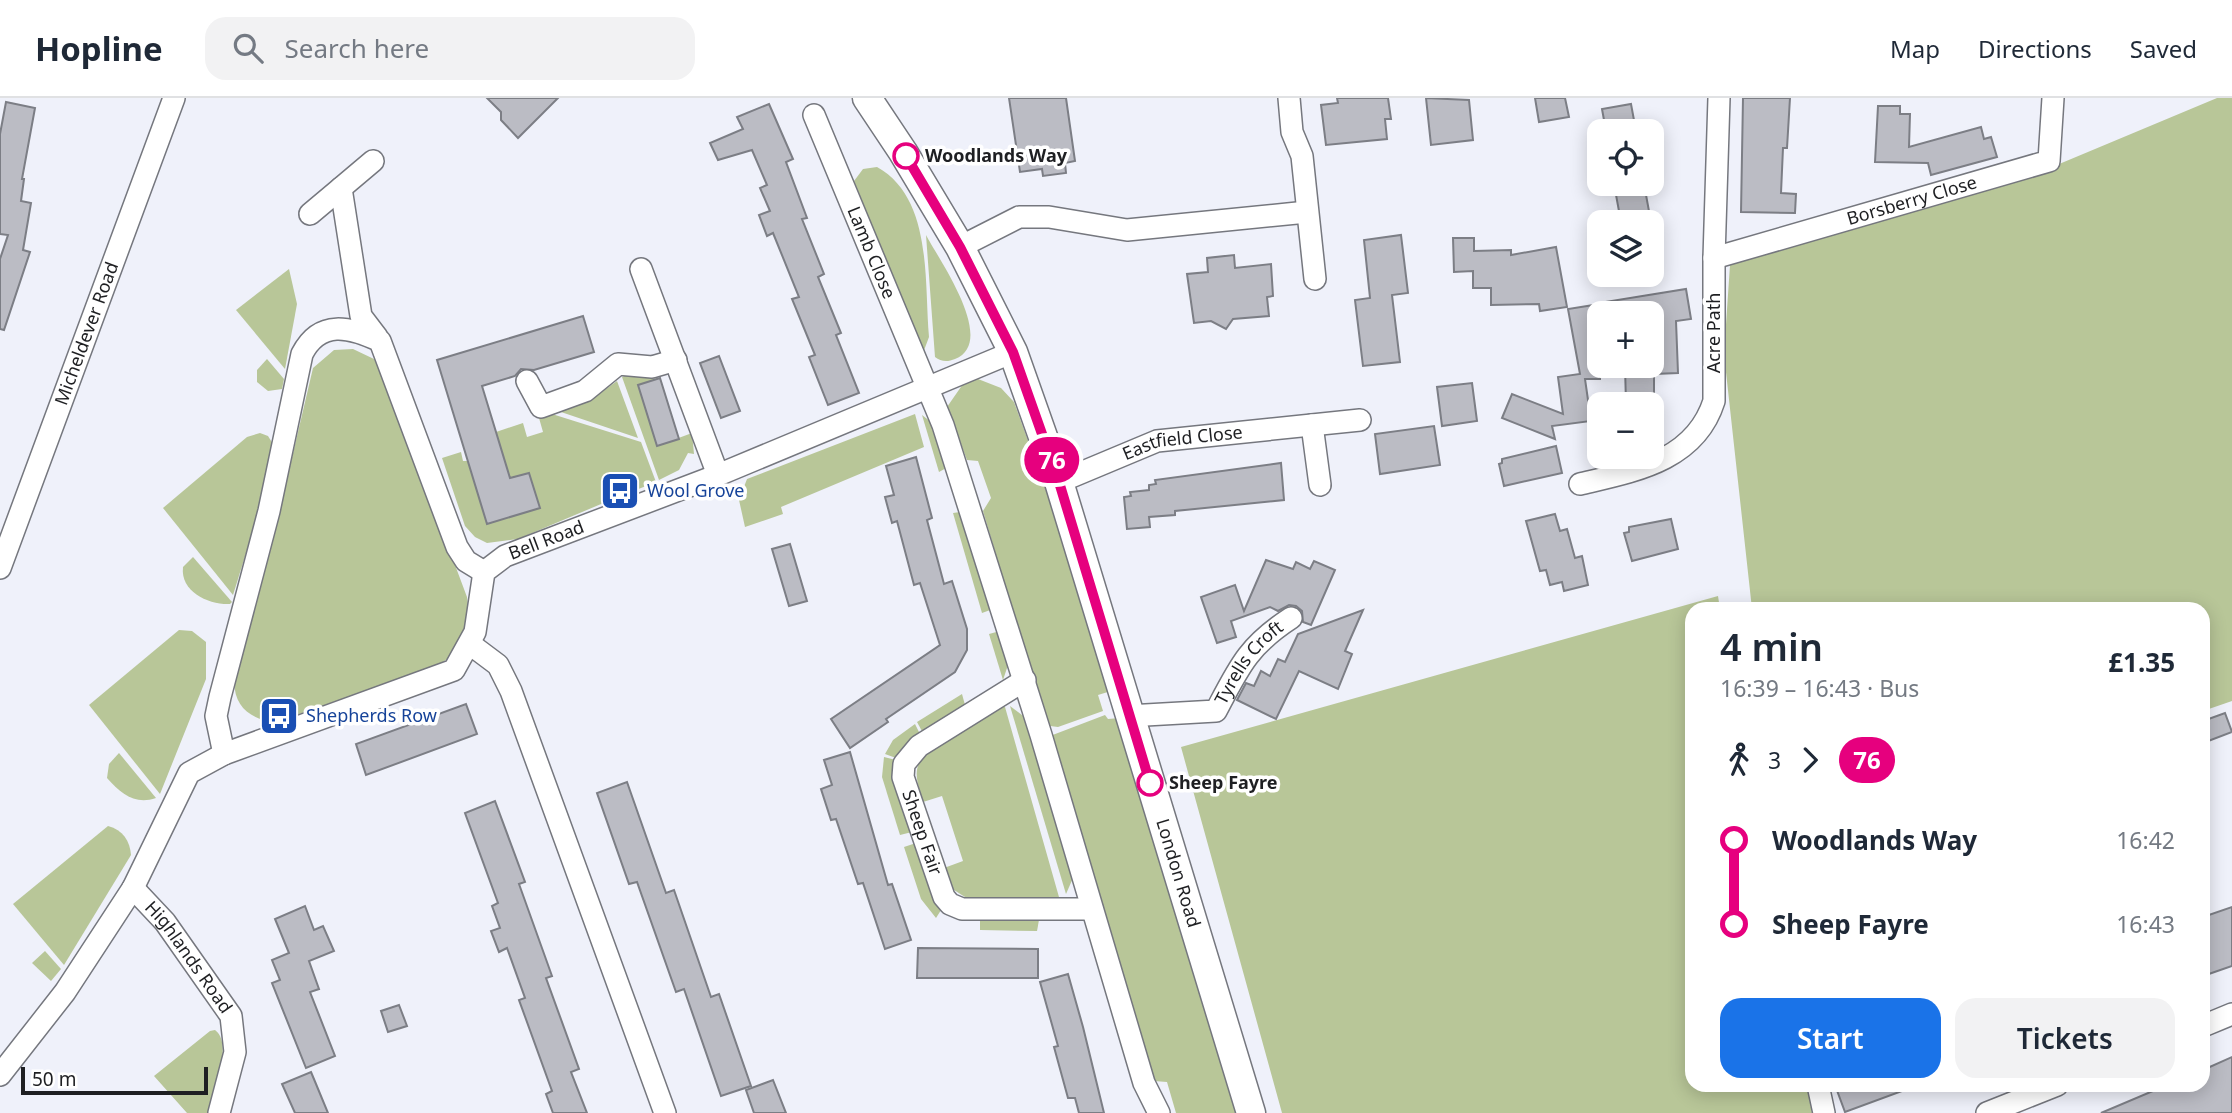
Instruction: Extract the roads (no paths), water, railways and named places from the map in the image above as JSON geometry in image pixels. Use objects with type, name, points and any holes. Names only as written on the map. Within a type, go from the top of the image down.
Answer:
[{"type":"street","name":"Micheldever Road","points":[[0,568],[174,98]]},
{"type":"street","name":"London Road","points":[[867,98],[960,247],[1013,352],[1059,482],[1128,716],[1251,1113]]},
{"type":"street","points":[[1289,98],[1292,132],[1302,156],[1315,279]]},
{"type":"street","name":"Acre Path","points":[[1580,484],[1653,465],[1693,438],[1707,422],[1714,401],[1718,98]]},
{"type":"street","name":"Borsberry Close","points":[[1714,258],[2049,161],[2053,98]]},
{"type":"street","name":"Lamb Close","points":[[814,115],[927,390]]},
{"type":"street","points":[[310,214],[373,161]]},
{"type":"street","points":[[0,1075],[65,992],[133,888],[189,773],[224,754],[454,670],[470,644],[484,572],[466,561],[457,547],[380,341],[361,316],[341,188]]},
{"type":"street","points":[[960,247],[1019,218],[1049,217],[1127,230],[1307,212]]},
{"type":"street","points":[[641,269],[718,475]]},
{"type":"street","points":[[224,754],[216,716],[269,511],[302,354],[316,336],[344,328],[355,329],[380,341]]},
{"type":"street","name":"Bell Road","points":[[484,572],[505,556],[718,475],[1013,352]]},
{"type":"street","points":[[527,381],[541,407],[585,391],[618,365],[652,368],[676,360]]},
{"type":"street","points":[[927,390],[943,425],[1025,680],[1144,1083],[1158,1113]]},
{"type":"street","name":"Eastfield Close","points":[[1059,482],[1157,441],[1360,420]]},
{"type":"street","points":[[1312,425],[1320,485]]},
{"type":"street","name":"Tyrells Croft","points":[[1128,716],[1216,711],[1240,666],[1263,636],[1291,618]]},
{"type":"street","points":[[470,644],[498,665],[511,691],[665,1113]]},
{"type":"street","name":"Sheep Fair","points":[[1025,680],[919,746],[904,764],[903,777],[944,897],[950,904],[962,909],[1092,909]]},
{"type":"street","name":"Highlands Road","points":[[133,888],[165,922],[231,1016],[235,1052],[219,1113]]},
{"type":"street","points":[[2210,1023],[2232,1014]]},
{"type":"street","points":[[1820,1092],[1824,1113]]},
{"type":"street","points":[[1987,1113],[2040,1092]]},
{"type":"place","name":"Woodlands Way","points":[[906,156]]},
{"type":"place","name":"Wool Grove","points":[[620,491]]},
{"type":"place","name":"Shepherds Row","points":[[279,716]]},
{"type":"place","name":"Sheep Fayre","points":[[1150,783]]}]
